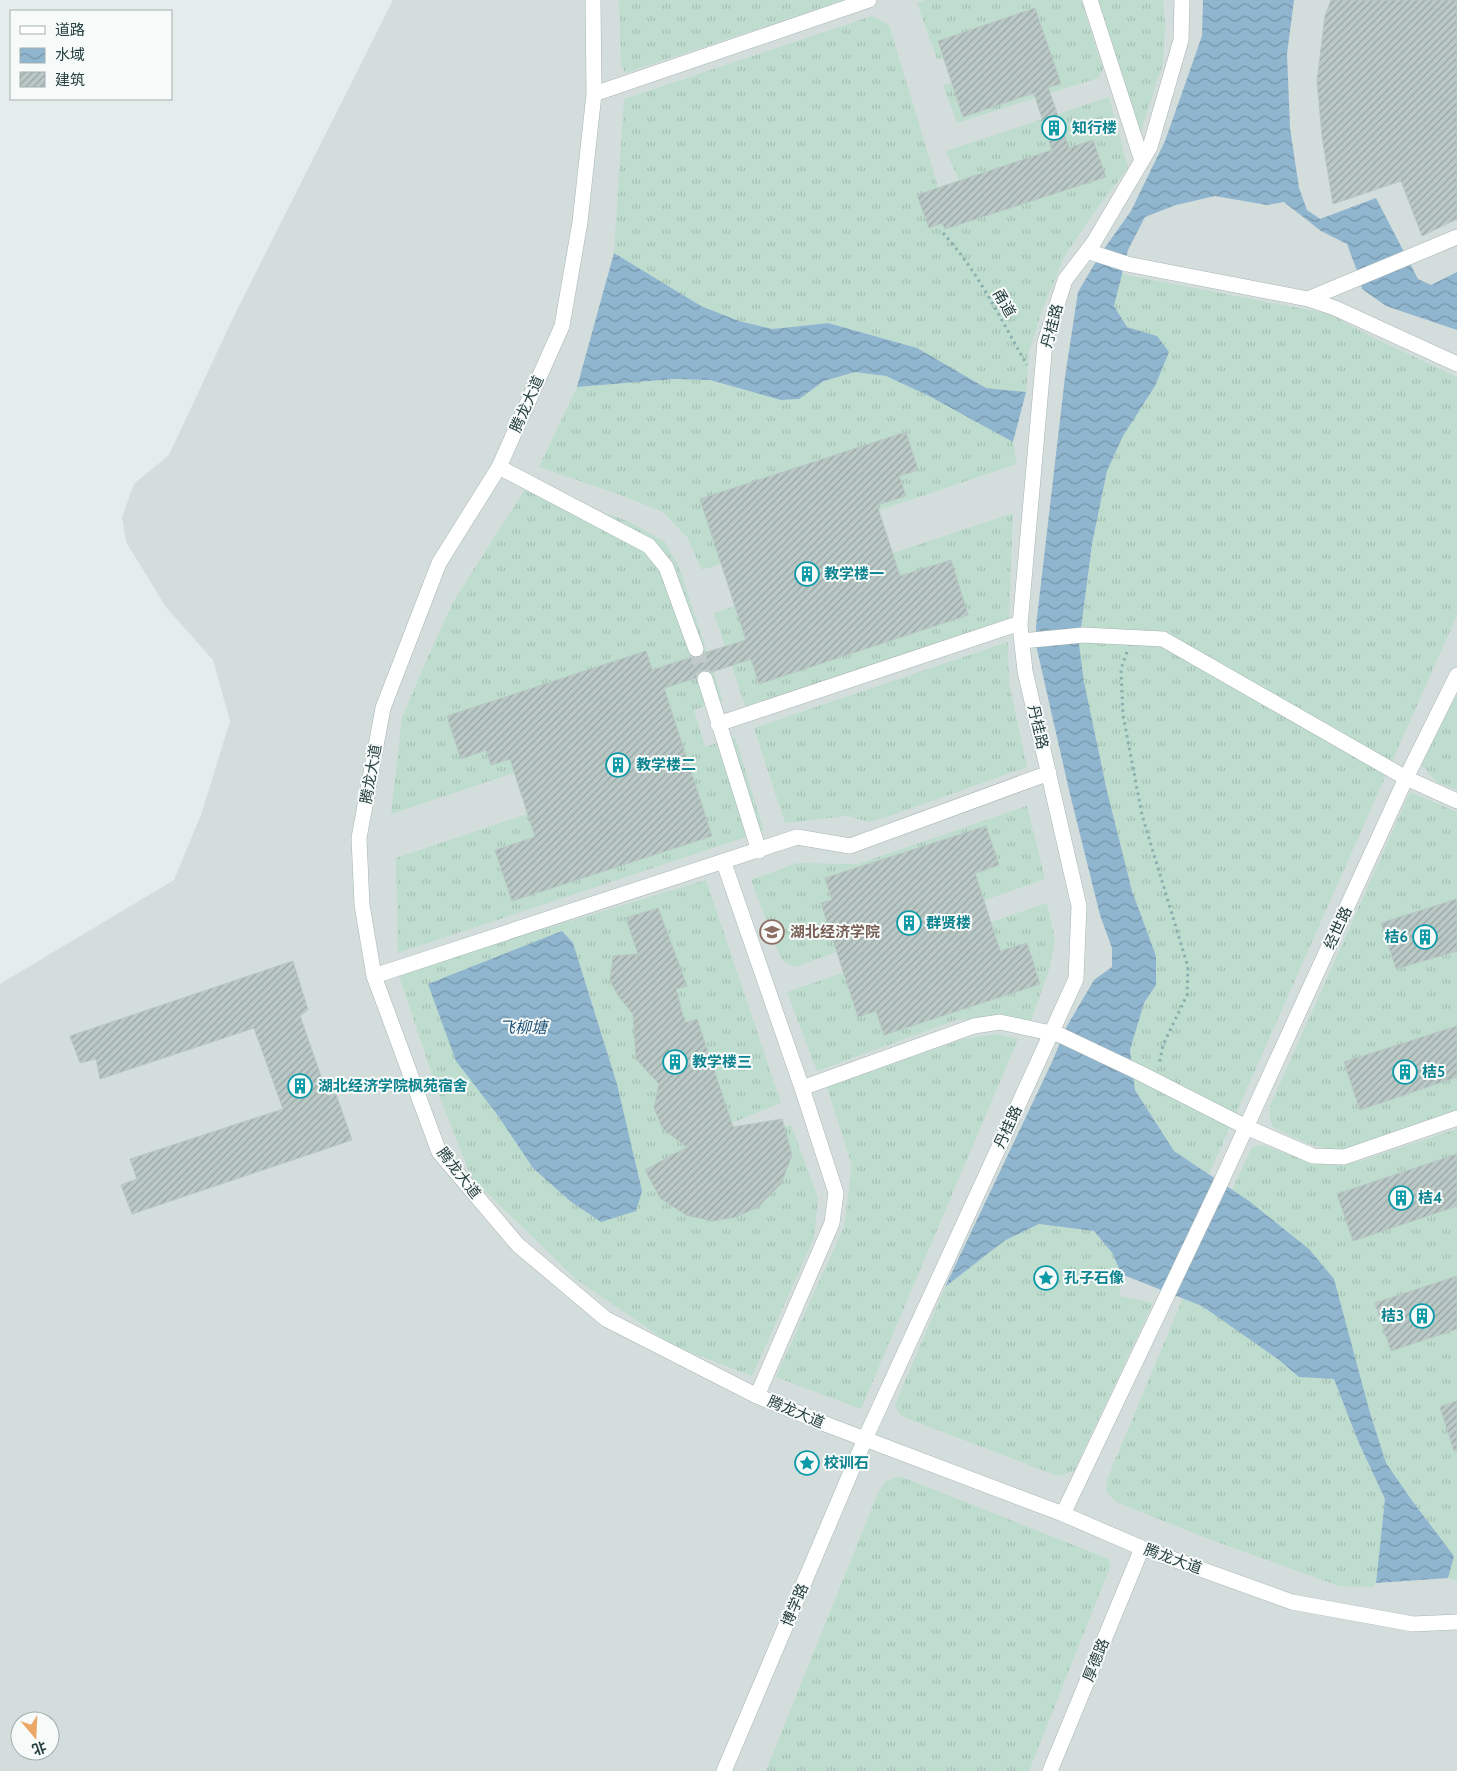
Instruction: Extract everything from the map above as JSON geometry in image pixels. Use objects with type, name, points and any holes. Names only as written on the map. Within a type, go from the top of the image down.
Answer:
[{"type":"street","name":"腾龙大道","points":[[593,0],[594,94],[580,222],[562,326],[499,467],[439,563],[383,708],[360,838],[362,904],[374,976],[440,1152],[518,1245],[606,1319],[757,1396],[1063,1514],[1142,1548],[1292,1602],[1413,1624],[1457,1622]]},
{"type":"street","points":[[594,94],[869,0]]},
{"type":"street","points":[[1090,0],[1142,161]]},
{"type":"street","name":"丹桂路","points":[[865,1439],[1056,1034],[1076,979],[1079,906],[1025,671],[1027,641],[1020,622],[1045,342],[1065,280],[1088,252],[1150,147],[1181,40],[1182,0]]},
{"type":"street","points":[[1308,298],[1457,238]]},
{"type":"street","points":[[1088,252],[1127,264],[1308,298],[1335,308],[1457,364]]},
{"type":"street","points":[[499,467],[649,546],[666,567],[696,648]]},
{"type":"street","points":[[718,724],[1020,622]]},
{"type":"street","points":[[1027,641],[1084,635],[1162,639],[1406,778],[1457,801]]},
{"type":"street","name":"经世路","points":[[1063,1514],[1221,1182],[1406,778],[1457,675]]},
{"type":"street","points":[[705,679],[759,851]]},
{"type":"street","points":[[374,976],[797,837],[850,846],[1049,774]]},
{"type":"street","points":[[724,862],[836,1193],[832,1223],[757,1396]]},
{"type":"street","points":[[802,1088],[974,1026],[1000,1022],[1056,1034],[1140,1073],[1246,1127],[1314,1156],[1344,1157],[1457,1118]]},
{"type":"street","name":"博学路","points":[[724,1771],[865,1439]]},
{"type":"street","name":"厚德路","points":[[1050,1771],[1142,1548]]},
{"type":"path","name":"甬道","points":[[943,233],[969,266],[1027,366]]},
{"type":"path","points":[[1132,637],[1121,669],[1123,715],[1142,815],[1188,967],[1187,995],[1163,1045],[1159,1067],[1160,1083]]},
{"type":"shaded area","name":"湖北经济学院","points":[[393,0],[1457,0],[1457,1771],[0,1771],[0,984],[174,880],[202,812],[230,721],[213,660],[166,607],[126,542],[122,517],[134,484],[169,455],[234,316]]},
{"type":"green space","points":[[619,0],[844,0],[625,73],[621,64]]},
{"type":"green space","points":[[925,0],[1081,0],[1103,69],[1098,78],[957,123],[943,85],[952,83],[943,58],[937,59],[917,3]]},
{"type":"green space","points":[[1098,0],[1163,0],[1165,24],[1163,63],[1140,134]]},
{"type":"green space","points":[[872,16],[889,25],[938,187],[959,180],[946,151],[1109,97],[1128,168],[1095,211],[1065,255],[1043,308],[1029,351],[1026,392],[986,388],[917,348],[828,323],[773,329],[739,321],[701,306],[614,253],[624,99]]},
{"type":"green space","points":[[1122,274],[1329,314],[1374,338],[1457,377],[1457,615],[1209,1174],[1174,1151],[1135,1090],[1130,1050],[1144,1003],[1156,985],[1156,956],[1132,891],[1107,791],[1084,682],[1079,644],[1092,544],[1107,471],[1123,436],[1157,336],[1127,327],[1114,306]]},
{"type":"green space","points":[[855,372],[886,376],[929,396],[1013,442],[1017,464],[702,570],[687,537],[663,512],[621,495],[539,467],[577,387],[674,379],[710,380],[781,400],[799,399],[824,381]]},
{"type":"green space","points":[[528,485],[630,522],[665,542],[679,567],[723,701],[694,710],[705,747],[735,737],[764,831],[398,953],[396,858],[563,802],[547,762],[391,814],[402,718],[453,602]]},
{"type":"green space","points":[[1013,513],[1009,618],[746,708],[714,613]]},
{"type":"green space","points":[[1008,642],[1009,683],[1027,767],[870,822],[847,816],[785,823],[754,728]]},
{"type":"green space","points":[[1457,688],[1457,790],[1438,783],[1421,765]]},
{"type":"green space","points":[[1410,792],[1457,812],[1457,1111],[1350,1148],[1329,1149],[1320,1147],[1273,1127],[1270,1119],[1270,1106]]},
{"type":"green space","points":[[1027,806],[1045,879],[794,967],[781,959],[751,880],[797,863],[858,864]]},
{"type":"green space","points":[[706,880],[781,1103],[724,1126],[731,1144],[791,1125],[818,1198],[814,1238],[752,1376],[672,1345],[576,1279],[471,1177],[438,1092],[398,973]],"holes":[[[562,931],[573,943],[617,1084],[601,1222],[570,1201],[533,1168],[496,1113]]]},
{"type":"green space","points":[[1047,903],[1055,940],[1049,970],[1030,1023],[999,1018],[956,1020],[817,1071],[787,992]]},
{"type":"green space","points":[[998,1034],[1018,1039],[861,1409],[776,1377],[844,1227],[852,1166],[827,1087],[964,1039]]},
{"type":"green space","points":[[1457,1129],[1457,1581],[1448,1578],[1454,1556],[1386,1463],[1370,1413],[1249,1201],[1232,1190],[1252,1147],[1262,1145],[1315,1163],[1334,1165],[1360,1161]]},
{"type":"green space","points":[[1039,1224],[1094,1231],[1113,1254],[1121,1274],[1120,1296],[1153,1303],[1074,1471],[1058,1476],[901,1416],[895,1405],[945,1287],[1004,1241]]},
{"type":"green space","points":[[1183,1298],[1202,1306],[1279,1360],[1299,1377],[1335,1379],[1358,1441],[1385,1499],[1376,1583],[1373,1587],[1339,1586],[1206,1538],[1116,1502],[1106,1491],[1108,1477]]},
{"type":"green space","points":[[899,1476],[1109,1559],[1110,1567],[1029,1771],[766,1771],[878,1493],[885,1482]]},
{"type":"water","points":[[1203,0],[1294,0],[1287,54],[1290,128],[1299,188],[1307,210],[1320,219],[1376,198],[1418,279],[1431,285],[1457,272],[1457,330],[1386,306],[1362,289],[1347,244],[1321,231],[1284,202],[1267,205],[1215,196],[1176,205],[1145,217],[1128,250],[1114,306],[1127,327],[1157,336],[1169,352],[1155,386],[1123,436],[1107,471],[1092,544],[1079,644],[1084,682],[1107,791],[1132,891],[1156,956],[1156,985],[1144,1003],[1130,1050],[1135,1090],[1174,1151],[1249,1201],[1309,1249],[1334,1279],[1370,1413],[1386,1463],[1454,1556],[1448,1578],[1376,1583],[1385,1499],[1358,1441],[1334,1379],[1299,1377],[1279,1360],[1202,1306],[1121,1274],[1113,1254],[1094,1231],[1039,1224],[1004,1241],[945,1287],[1052,1062],[1067,1026],[1094,980],[1112,967],[1112,948],[1100,915],[1036,645],[1036,626],[1065,377],[1078,292],[1101,253],[1131,211],[1165,141],[1202,36]]},
{"type":"water","points":[[614,253],[701,306],[739,321],[773,329],[828,323],[917,348],[986,388],[1026,392],[1013,442],[929,396],[886,376],[855,372],[824,381],[799,399],[781,400],[710,380],[674,379],[577,387]]},
{"type":"water","name":"飞柳塘","points":[[562,931],[573,943],[617,1084],[642,1191],[636,1211],[601,1222],[570,1201],[533,1168],[496,1113],[456,1061],[428,984]]},
{"type":"building","points":[[1331,0],[1457,0],[1457,219],[1422,236],[1401,181],[1333,204],[1322,136],[1317,81],[1325,16]]},
{"type":"building","name":"知行楼","points":[[1035,8],[1061,84],[1048,87],[1069,148],[1093,140],[1106,177],[945,229],[942,223],[929,228],[917,195],[1052,150],[1034,93],[963,117],[938,41]]},
{"type":"building","points":[[906,432],[918,470],[899,476],[906,496],[877,505],[900,576],[951,560],[968,615],[759,684],[751,659],[712,672],[702,670],[696,678],[664,688],[712,836],[512,901],[495,850],[535,837],[510,759],[491,765],[486,750],[461,759],[447,716],[646,651],[652,670],[692,657],[699,658],[704,653],[746,640],[700,499]]},
{"type":"building","name":"群贤楼","points":[[986,826],[999,865],[975,873],[1000,951],[1027,943],[1040,984],[884,1035],[876,1011],[858,1017],[821,903],[832,900],[825,878]]},
{"type":"building","name":"桔6","points":[[1457,899],[1457,951],[1396,969],[1381,923]]},
{"type":"building","name":"教学楼三","points":[[658,908],[687,986],[676,989],[685,1023],[697,1019],[733,1127],[782,1119],[792,1155],[781,1184],[758,1207],[736,1217],[712,1221],[686,1215],[660,1198],[645,1170],[687,1147],[663,1129],[654,1108],[659,1084],[636,1059],[633,1014],[619,997],[610,981],[613,956],[638,954],[626,918]]},
{"type":"building","name":"湖北经济学院枫苑宿舍","points":[[293,961],[308,1010],[300,1016],[328,1096],[336,1094],[352,1140],[132,1214],[121,1185],[137,1179],[130,1159],[283,1109],[254,1028],[100,1079],[96,1059],[80,1063],[70,1036]]},
{"type":"building","name":"桔5","points":[[1457,1026],[1457,1077],[1360,1110],[1344,1062]]},
{"type":"building","name":"桔4","points":[[1457,1154],[1457,1206],[1353,1241],[1337,1194]]},
{"type":"building","name":"桔3","points":[[1457,1276],[1457,1329],[1391,1351],[1375,1303]]},
{"type":"building","points":[[1457,1401],[1457,1451],[1454,1451],[1440,1407]]},
{"type":"tunnel","points":[[696,649],[705,679]]},
{"type":"place","name":"知行楼","points":[[1054,128]]},
{"type":"place","name":"教学楼一","points":[[807,574]]},
{"type":"place","name":"教学楼二","points":[[618,765]]},
{"type":"place","name":"群贤楼","points":[[909,923]]},
{"type":"place","name":"湖北经济学院","points":[[772,932]]},
{"type":"place","name":"桔6","points":[[1425,937]]},
{"type":"place","name":"教学楼三","points":[[675,1062]]},
{"type":"place","name":"桔5","points":[[1405,1072]]},
{"type":"place","name":"湖北经济学院枫苑宿舍","points":[[300,1086]]},
{"type":"place","name":"桔4","points":[[1401,1198]]},
{"type":"place","name":"孔子石像","points":[[1046,1278]]},
{"type":"place","name":"桔3","points":[[1422,1316]]},
{"type":"place","name":"校训石","points":[[807,1463]]}]
